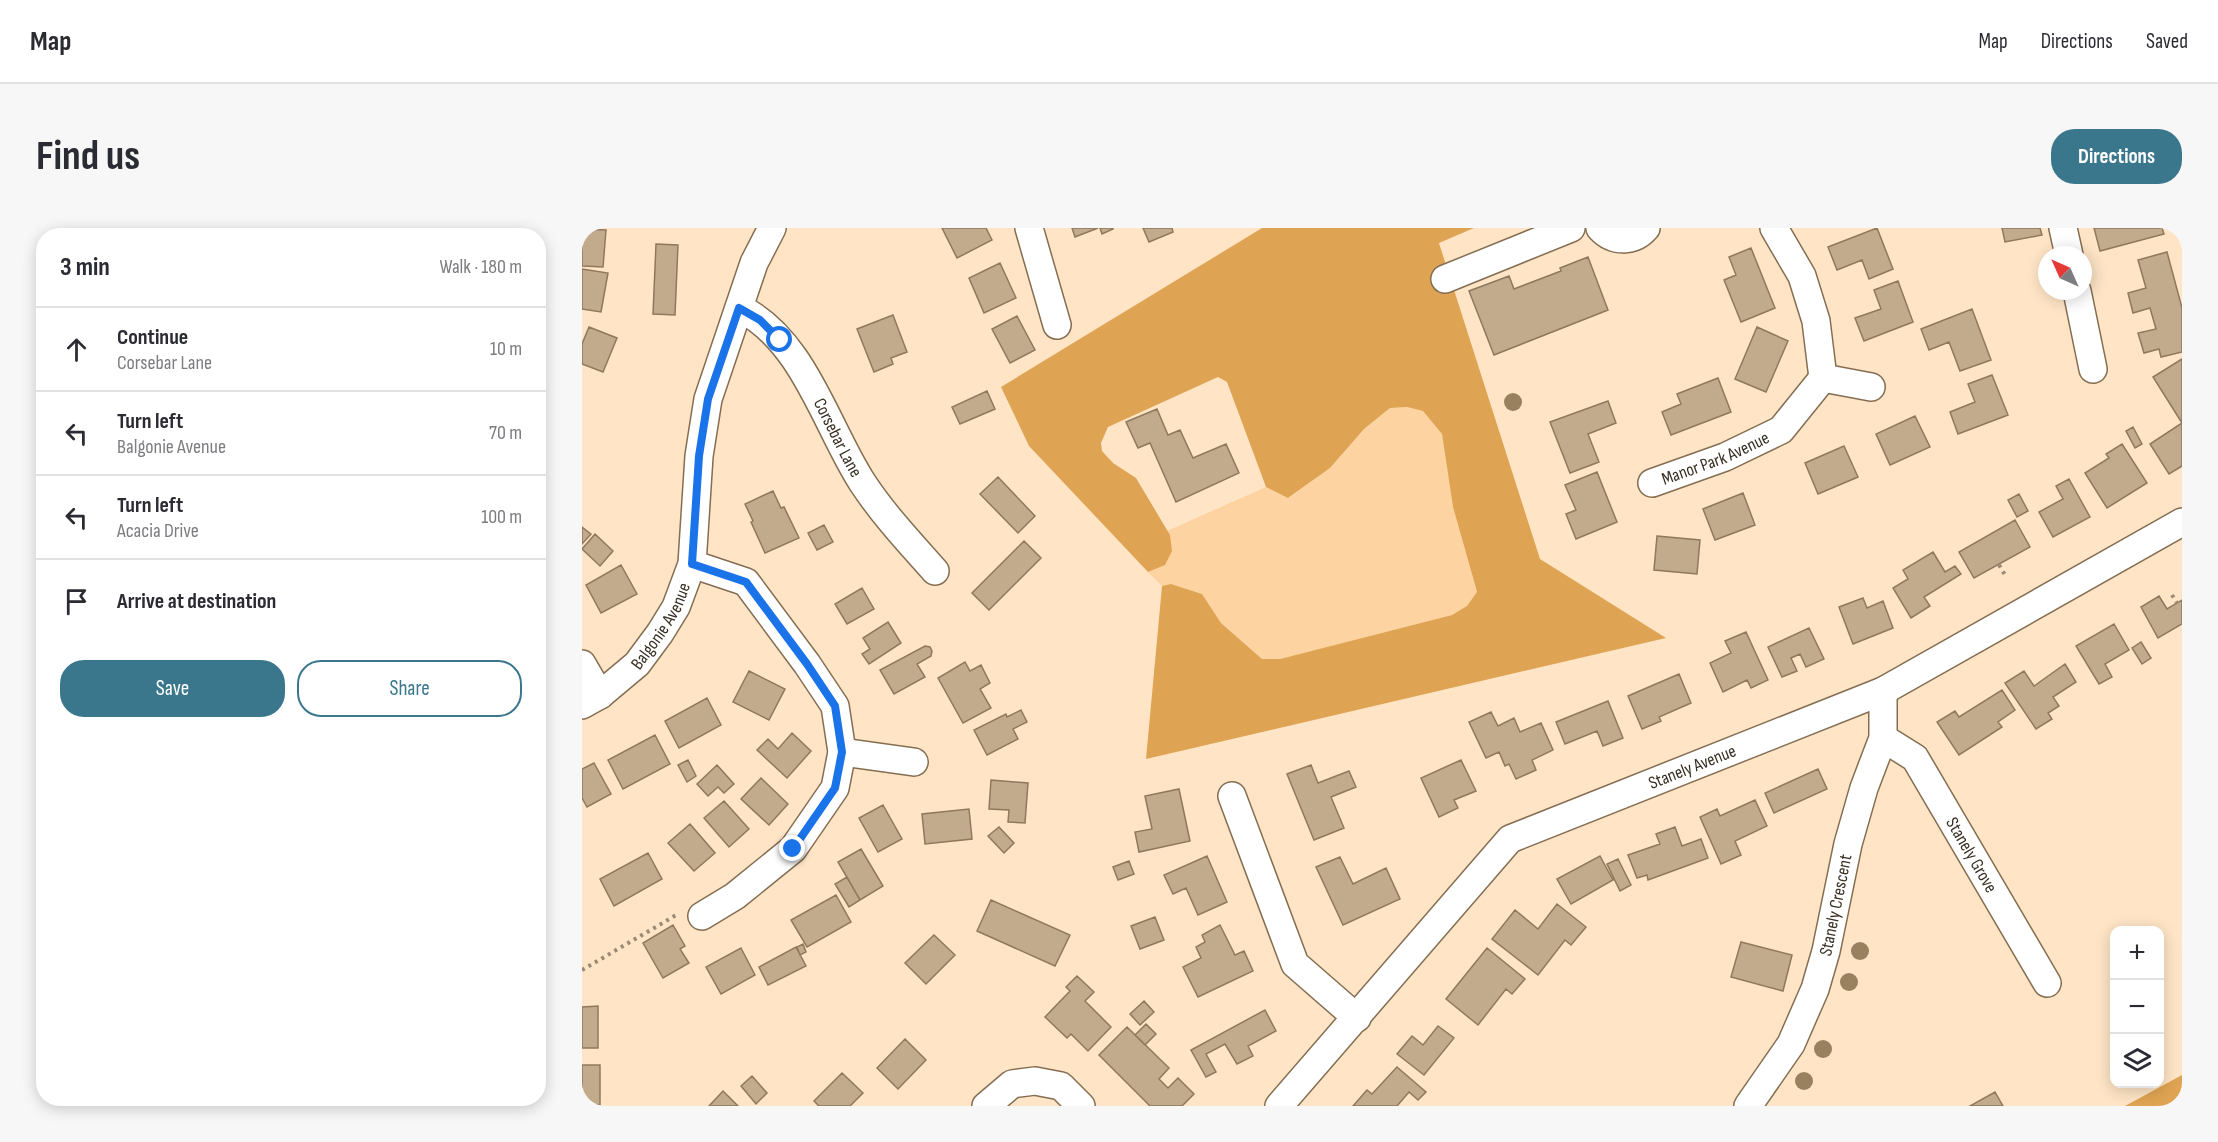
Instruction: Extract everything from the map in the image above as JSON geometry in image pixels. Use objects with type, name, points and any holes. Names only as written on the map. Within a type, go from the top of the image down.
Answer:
[{"type":"street","name":"Balgonie Avenue","points":[[582,664],[591,700],[637,664],[676,607],[692,564],[699,456],[708,399],[754,263],[772,228]]},
{"type":"street","points":[[1029,228],[1057,325]]},
{"type":"street","points":[[1445,279],[1571,228]]},
{"type":"street","points":[[1600,228],[1614,238],[1625,239],[1635,237],[1646,228]]},
{"type":"street","points":[[1774,228],[1802,276],[1816,321],[1824,378],[1871,387]]},
{"type":"street","points":[[2063,228],[2067,246]]},
{"type":"street","points":[[2079,300],[2093,369]]},
{"type":"street","name":"Corsebar Lane","points":[[739,308],[760,320],[780,340],[801,369],[862,481],[895,526],[934,571]]},
{"type":"street","name":"Manor Park Avenue","points":[[1652,483],[1725,457],[1781,430],[1824,378]]},
{"type":"street","name":"Stanely Avenue","points":[[1279,1106],[1510,839],[1883,691],[2182,522]]},
{"type":"street","points":[[692,564],[746,582],[835,706],[842,752],[835,788],[793,849],[735,896],[702,916]]},
{"type":"street","name":"Stanely Crescent","points":[[1748,1106],[1791,1044],[1815,989],[1826,951],[1848,844],[1864,788],[1883,738],[1883,691]]},
{"type":"street","name":"Stanely Grove","points":[[1883,738],[1915,758],[2047,983]]},
{"type":"street","points":[[842,752],[914,762]]},
{"type":"street","points":[[1232,796],[1295,964],[1357,1018]]},
{"type":"street","points":[[986,1106],[1012,1084],[1035,1081],[1061,1086],[1081,1106]]},
{"type":"path","points":[[1999,564],[2005,575]]},
{"type":"path","points":[[2172,595],[2177,603]]},
{"type":"path","points":[[582,970],[681,912],[702,916]]},
{"type":"shaded area","points":[[1262,228],[1474,228],[1439,243],[1540,559],[1666,638],[1146,759],[1162,586],[1171,584],[1202,594],[1221,623],[1262,659],[1280,659],[1452,615],[1467,606],[1477,592],[1453,507],[1442,434],[1423,411],[1407,407],[1390,408],[1364,429],[1330,468],[1288,498],[1266,487],[1227,382],[1218,377],[1108,427],[1101,443],[1102,451],[1113,463],[1136,478],[1170,535],[1172,551],[1165,565],[1148,572],[1029,446],[1001,387]]},
{"type":"shaded area","points":[[1407,407],[1423,411],[1442,433],[1453,507],[1477,593],[1467,607],[1452,615],[1280,659],[1262,659],[1221,623],[1202,594],[1171,584],[1162,586],[1148,572],[1165,565],[1170,535],[1167,531],[1266,487],[1289,498],[1330,468],[1364,429],[1390,408]]},
{"type":"shaded area","points":[[2182,1075],[2182,1106],[2125,1106],[2158,1088],[2164,1088],[2164,1085]]},
{"type":"building","points":[[942,228],[986,228],[992,240],[957,258]]},
{"type":"building","points":[[1072,228],[1098,228],[1075,237]]},
{"type":"building","points":[[1100,228],[1113,228],[1113,229],[1102,234]]},
{"type":"building","points":[[1143,228],[1172,228],[1173,232],[1149,242]]},
{"type":"building","points":[[1877,228],[1893,269],[1869,279],[1862,260],[1837,270],[1828,247]]},
{"type":"building","points":[[2002,228],[2040,228],[2042,235],[2005,242]]},
{"type":"building","points":[[2094,228],[2162,228],[2164,234],[2100,251]]},
{"type":"building","points":[[582,229],[606,230],[603,267],[582,266]]},
{"type":"building","points":[[656,244],[678,245],[675,315],[653,314]]},
{"type":"building","points":[[1751,248],[1775,308],[1741,322],[1724,280],[1736,275],[1729,257]]},
{"type":"building","points":[[2167,252],[2182,308],[2182,352],[2161,357],[2159,349],[2144,353],[2138,333],[2156,329],[2150,308],[2133,313],[2128,293],[2146,288],[2138,260]]},
{"type":"building","points":[[1588,257],[1608,310],[1494,355],[1469,291],[1509,276],[1514,289],[1561,271],[1560,268]]},
{"type":"building","points":[[1000,263],[1016,298],[984,313],[969,278]]},
{"type":"building","points":[[582,269],[608,273],[601,312],[582,309]]},
{"type":"building","points":[[1898,281],[1913,322],[1864,341],[1855,318],[1881,309],[1874,290]]},
{"type":"building","points":[[1972,309],[1991,360],[1960,371],[1949,342],[1929,350],[1921,329]]},
{"type":"building","points":[[893,315],[907,352],[891,358],[893,364],[874,372],[857,329]]},
{"type":"building","points":[[1017,316],[1035,350],[1010,363],[992,329]]},
{"type":"building","points":[[589,327],[617,338],[603,372],[582,364],[582,344]]},
{"type":"building","points":[[1757,327],[1788,341],[1766,392],[1735,379]]},
{"type":"building","points":[[2182,359],[2182,423],[2153,377]]},
{"type":"building","points":[[1992,375],[2008,415],[1958,434],[1950,412],[1975,402],[1968,384]]},
{"type":"building","points":[[1718,378],[1731,412],[1671,435],[1662,412],[1681,404],[1677,394]]},
{"type":"building","points":[[987,391],[995,409],[960,424],[952,407]]},
{"type":"building","points":[[1608,401],[1616,423],[1588,434],[1599,462],[1570,473],[1550,422]]},
{"type":"building","points":[[1157,409],[1168,435],[1180,430],[1193,458],[1226,444],[1239,473],[1176,502],[1150,443],[1138,448],[1126,422]]},
{"type":"building","points":[[1915,416],[1930,447],[1890,465],[1876,434]]},
{"type":"building","points":[[2182,423],[2182,466],[2169,474],[2150,444]]},
{"type":"building","points":[[2133,427],[2142,444],[2135,448],[2126,431]]},
{"type":"building","points":[[2122,444],[2147,483],[2107,508],[2085,473],[2109,458],[2106,454]]},
{"type":"building","points":[[1844,446],[1858,477],[1818,494],[1805,463]]},
{"type":"building","points":[[1597,472],[1617,522],[1576,539],[1566,514],[1576,510],[1565,485]]},
{"type":"building","points":[[998,477],[1035,516],[1018,533],[980,494]]},
{"type":"building","points":[[2069,479],[2090,517],[2053,537],[2039,512],[2063,499],[2056,486]]},
{"type":"building","points":[[773,491],[781,508],[784,507],[799,538],[765,553],[745,504]]},
{"type":"building","points":[[1743,493],[1755,525],[1715,540],[1703,509]]},
{"type":"building","points":[[2019,494],[2028,511],[2017,517],[2008,500]]},
{"type":"building","points":[[2015,520],[2030,547],[1974,578],[1959,552]]},
{"type":"building","points":[[824,525],[833,542],[817,550],[808,533]]},
{"type":"building","points":[[582,527],[591,534],[582,544]]},
{"type":"building","points":[[595,534],[613,551],[600,566],[582,549]]},
{"type":"building","points":[[1657,536],[1700,540],[1697,574],[1654,570]]},
{"type":"building","points":[[1024,541],[1041,558],[989,610],[972,593]]},
{"type":"building","points":[[1933,552],[1945,572],[1955,566],[1961,574],[1924,597],[1930,606],[1911,618],[1893,588],[1908,579],[1903,570]]},
{"type":"building","points":[[621,565],[637,594],[601,613],[586,585]]},
{"type":"building","points":[[862,588],[874,609],[847,624],[835,604]]},
{"type":"building","points":[[2159,596],[2167,609],[2182,600],[2182,624],[2158,638],[2141,607]]},
{"type":"building","points":[[1863,598],[1867,608],[1883,601],[1893,628],[1853,644],[1839,607]]},
{"type":"building","points":[[888,622],[901,643],[869,664],[862,654],[870,649],[863,638]]},
{"type":"building","points":[[2114,624],[2129,650],[2105,664],[2112,677],[2099,684],[2076,646]]},
{"type":"building","points":[[1809,628],[1824,659],[1806,667],[1800,654],[1791,658],[1797,671],[1782,677],[1768,647]]},
{"type":"building","points":[[1746,632],[1768,680],[1751,688],[1747,680],[1723,692],[1710,663],[1731,653],[1725,641]]},
{"type":"building","points":[[2141,642],[2151,658],[2142,664],[2132,648]]},
{"type":"building","points":[[925,646],[930,647],[931,656],[917,664],[925,677],[894,694],[880,670]]},
{"type":"building","points":[[965,662],[970,671],[981,665],[990,683],[980,689],[991,708],[963,723],[938,678]]},
{"type":"building","points":[[2065,664],[2076,682],[2053,697],[2059,706],[2048,713],[2052,719],[2036,729],[2005,683],[2024,671],[2034,686]]},
{"type":"building","points":[[749,671],[785,689],[769,720],[733,702]]},
{"type":"building","points":[[1679,674],[1691,703],[1659,717],[1661,721],[1642,729],[1628,696]]},
{"type":"building","points":[[2002,690],[2015,710],[1998,722],[2002,727],[1959,755],[1937,722],[1955,711],[1959,717]]},
{"type":"building","points":[[707,698],[721,725],[679,748],[665,721]]},
{"type":"building","points":[[1608,701],[1623,738],[1603,746],[1597,731],[1565,744],[1556,722]]},
{"type":"building","points":[[1021,710],[1027,722],[1013,729],[1018,739],[987,755],[974,730],[1006,714],[1007,717]]},
{"type":"building","points":[[1491,712],[1498,726],[1514,718],[1520,732],[1541,723],[1553,750],[1532,760],[1536,770],[1516,779],[1509,764],[1505,766],[1499,752],[1486,758],[1469,722]]},
{"type":"building","points":[[792,733],[811,751],[787,778],[757,750],[768,739],[778,749]]},
{"type":"building","points":[[655,735],[670,764],[623,789],[608,760]]},
{"type":"building","points":[[688,760],[696,776],[687,782],[678,765]]},
{"type":"building","points":[[1461,760],[1476,791],[1454,800],[1458,808],[1439,817],[1421,778]]},
{"type":"building","points":[[594,763],[611,794],[587,807],[582,798],[582,769]]},
{"type":"building","points":[[717,765],[734,784],[724,793],[718,787],[708,796],[697,784]]},
{"type":"building","points":[[1311,765],[1318,783],[1349,771],[1356,787],[1331,797],[1344,828],[1314,840],[1287,774]]},
{"type":"building","points":[[1818,769],[1827,789],[1774,813],[1765,793]]},
{"type":"building","points":[[761,778],[788,804],[769,825],[741,799]]},
{"type":"building","points":[[991,780],[1028,783],[1025,823],[1008,822],[1009,810],[989,809]]},
{"type":"building","points":[[1179,789],[1190,841],[1139,852],[1135,832],[1152,829],[1145,796]]},
{"type":"building","points":[[1755,800],[1767,826],[1735,841],[1741,855],[1721,864],[1700,817],[1717,809],[1720,816]]},
{"type":"building","points":[[724,801],[749,829],[729,847],[704,818]]},
{"type":"building","points":[[883,805],[902,839],[878,852],[859,818]]},
{"type":"building","points":[[969,809],[972,839],[925,844],[922,814]]},
{"type":"building","points":[[690,824],[715,853],[694,871],[668,843]]},
{"type":"building","points":[[999,827],[1014,843],[1004,853],[988,836]]},
{"type":"building","points":[[1675,827],[1682,846],[1701,839],[1708,858],[1648,880],[1647,875],[1637,878],[1628,855],[1660,844],[1656,834]]},
{"type":"building","points":[[861,849],[883,886],[860,900],[838,862]]},
{"type":"building","points":[[648,853],[662,879],[614,906],[600,879]]},
{"type":"building","points":[[1207,856],[1227,902],[1198,915],[1186,888],[1173,894],[1164,875]]},
{"type":"building","points":[[1600,856],[1613,880],[1571,904],[1557,879]]},
{"type":"building","points":[[1340,857],[1353,884],[1386,868],[1400,899],[1343,925],[1316,867]]},
{"type":"building","points":[[1618,859],[1631,885],[1620,891],[1607,864]]},
{"type":"building","points":[[1129,861],[1134,874],[1118,880],[1113,867]]},
{"type":"building","points":[[847,877],[860,900],[849,907],[835,884]]},
{"type":"building","points":[[836,895],[851,922],[807,947],[791,920]]},
{"type":"building","points":[[991,900],[1070,935],[1055,966],[977,931]]},
{"type":"building","points":[[1557,904],[1586,927],[1571,945],[1565,940],[1538,975],[1492,939],[1515,910],[1538,929]]},
{"type":"building","points":[[1155,917],[1164,940],[1140,949],[1131,926]]},
{"type":"building","points":[[673,925],[685,946],[680,949],[689,963],[663,978],[643,943]]},
{"type":"building","points":[[1220,925],[1235,955],[1244,951],[1253,971],[1198,997],[1183,967],[1201,958],[1196,947],[1205,942],[1202,935]]},
{"type":"building","points":[[934,935],[955,955],[926,984],[905,963]]},
{"type":"building","points":[[1741,942],[1792,955],[1783,991],[1731,977]]},
{"type":"building","points":[[803,944],[806,952],[800,955],[797,947]]},
{"type":"building","points":[[796,947],[806,966],[768,985],[759,967]]},
{"type":"building","points":[[741,948],[755,975],[721,994],[706,967]]},
{"type":"building","points":[[1487,948],[1525,979],[1512,994],[1506,989],[1478,1025],[1446,999]]},
{"type":"building","points":[[1077,976],[1094,992],[1085,1001],[1111,1027],[1088,1051],[1071,1034],[1067,1038],[1045,1017],[1070,991],[1066,987]]},
{"type":"building","points":[[1144,1001],[1154,1012],[1140,1025],[1130,1014]]},
{"type":"building","points":[[598,1006],[598,1048],[582,1048],[582,1007]]},
{"type":"building","points":[[1265,1010],[1276,1031],[1248,1046],[1253,1056],[1237,1064],[1225,1044],[1206,1054],[1216,1072],[1206,1077],[1191,1050]]},
{"type":"building","points":[[1146,1024],[1156,1034],[1145,1045],[1135,1035]]},
{"type":"building","points":[[1438,1026],[1454,1038],[1424,1075],[1397,1054],[1412,1036],[1423,1045]]},
{"type":"building","points":[[1127,1027],[1169,1068],[1159,1079],[1168,1088],[1178,1078],[1194,1094],[1182,1106],[1150,1106],[1099,1055]]},
{"type":"building","points":[[905,1039],[926,1060],[898,1089],[877,1068]]},
{"type":"building","points":[[582,1065],[600,1065],[600,1105],[582,1105]]},
{"type":"building","points":[[1397,1067],[1426,1092],[1418,1100],[1409,1092],[1397,1106],[1353,1106],[1367,1090],[1372,1094]]},
{"type":"building","points":[[842,1073],[863,1093],[850,1106],[819,1106],[814,1101]]},
{"type":"building","points":[[752,1076],[767,1093],[756,1104],[741,1086]]},
{"type":"building","points":[[723,1091],[738,1106],[709,1106]]},
{"type":"building","points":[[1995,1092],[2003,1106],[1970,1106]]},
{"type":"route","points":[[780,340],[760,320],[739,308],[708,399],[699,456],[692,564],[746,582],[835,706],[842,752],[835,788],[793,849]]}]
